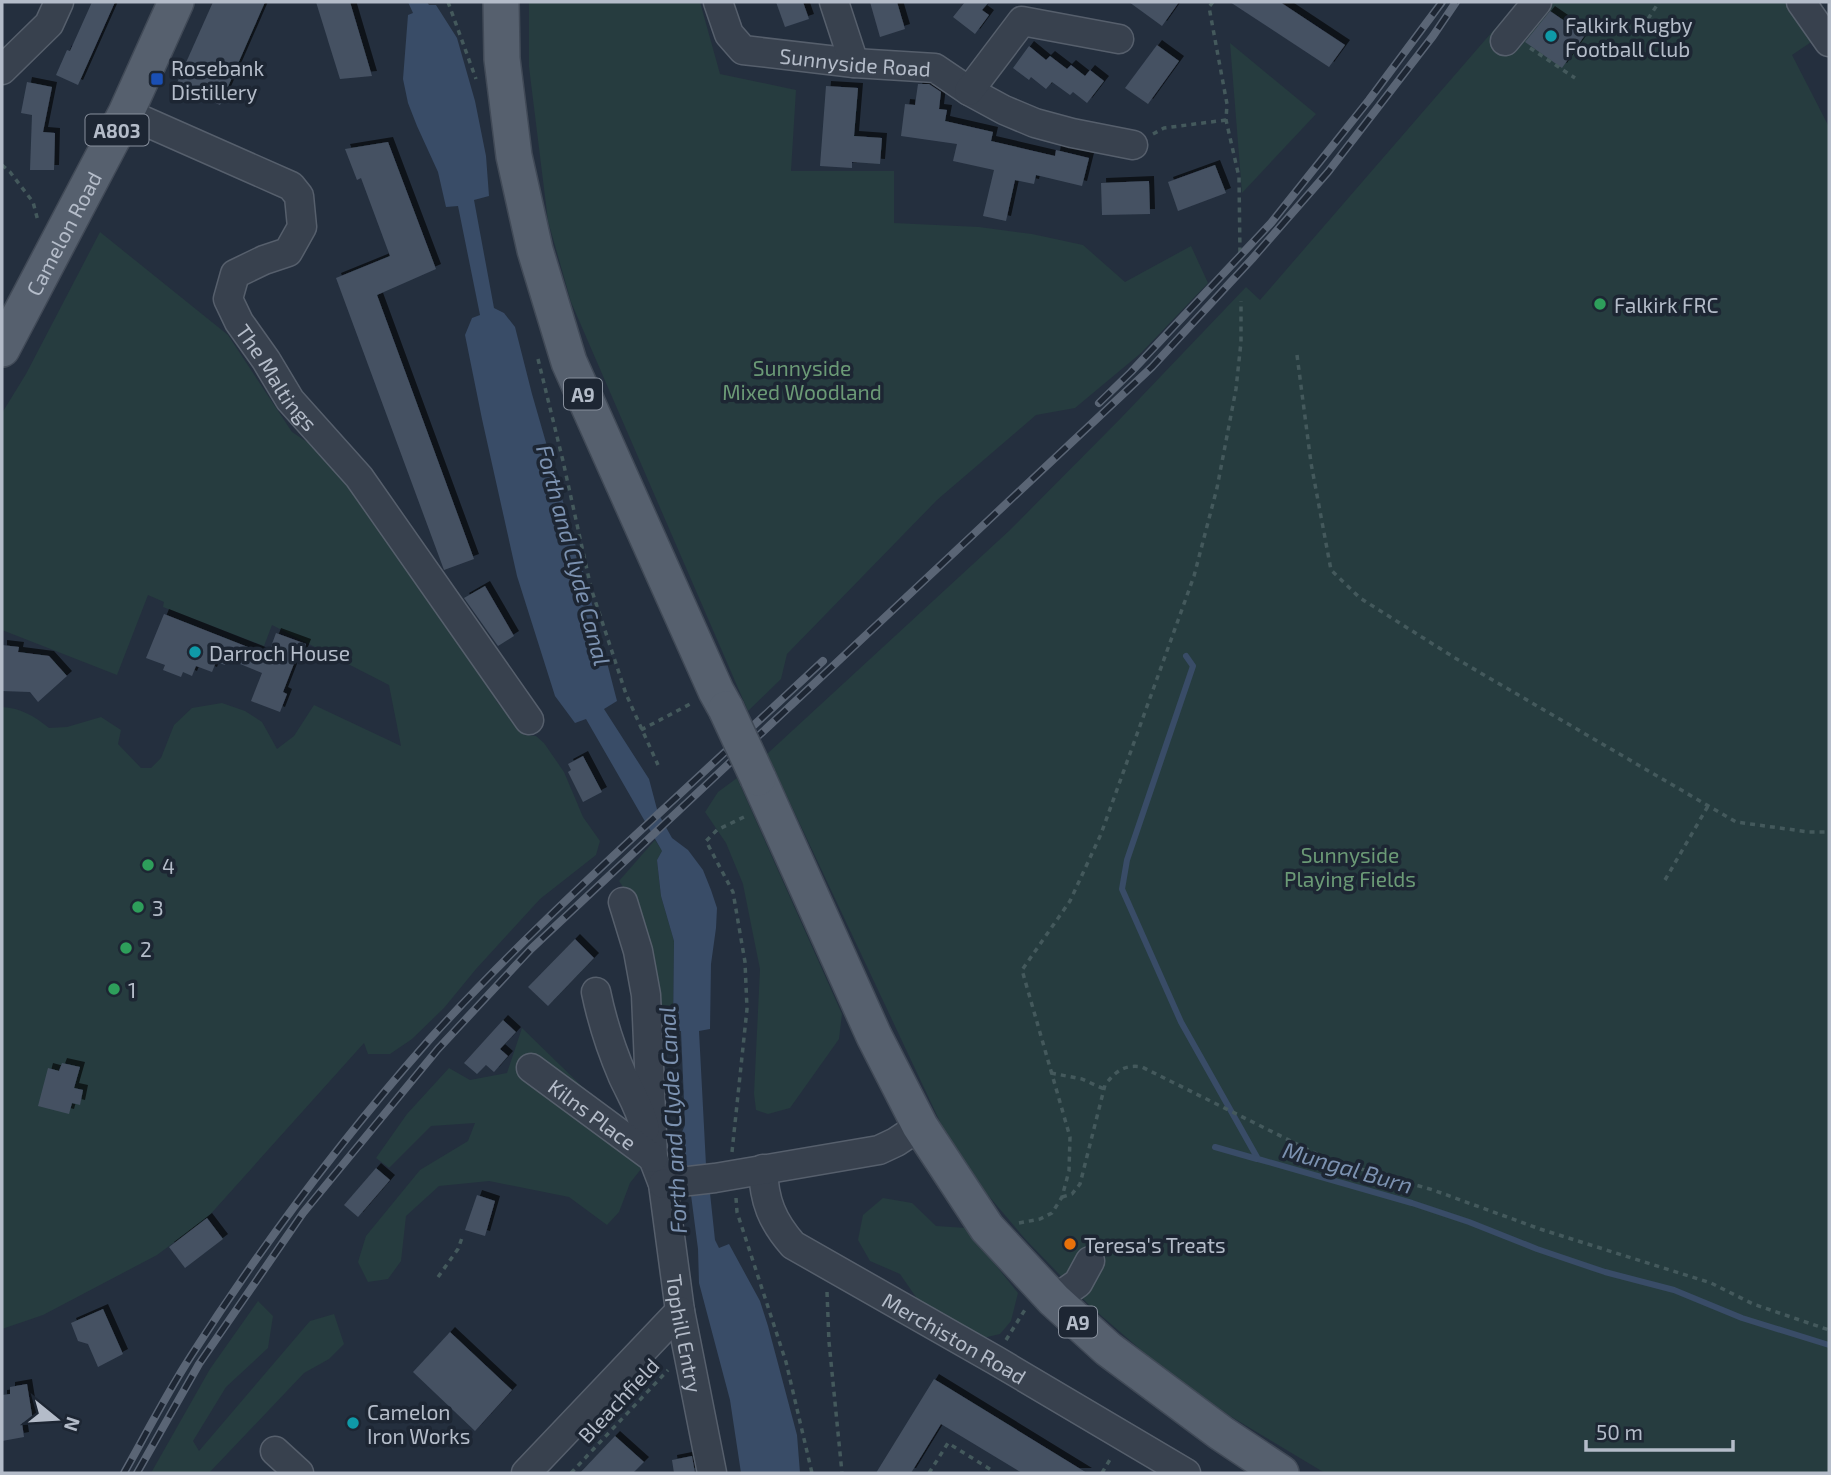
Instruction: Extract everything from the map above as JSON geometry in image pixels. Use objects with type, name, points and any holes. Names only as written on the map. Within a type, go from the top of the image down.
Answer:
[{"type":"main road","name":"Camelon Road","points":[[6,330],[48,263],[126,113],[176,2]]},
{"type":"main road","name":"A9","points":[[501,2],[502,59],[514,156],[535,250],[569,362],[869,1024],[919,1126],[987,1228],[1054,1300],[1108,1349],[1220,1433],[1281,1473]]},
{"type":"street","points":[[2,70],[49,24],[59,2]]},
{"type":"street","name":"Sunnyside Road","points":[[718,2],[729,34],[743,50],[854,63],[935,68],[968,91],[1035,123],[1133,145]]},
{"type":"street","points":[[834,2],[854,63]]},
{"type":"street","points":[[1508,38],[1537,2]]},
{"type":"street","points":[[1811,3],[1829,42]]},
{"type":"street","points":[[968,91],[1021,21],[1119,39]]},
{"type":"street","name":"The Maltings","points":[[126,113],[291,186],[299,197],[302,227],[288,252],[235,274],[228,299],[239,321],[290,400],[359,477],[530,720]]},
{"type":"street","name":"Tophill Entry","points":[[623,902],[638,951],[646,995],[680,1311],[712,1473]]},
{"type":"street","points":[[596,992],[608,1040],[667,1175],[724,1176],[879,1150],[919,1126]]},
{"type":"street","name":"Kilns Place","points":[[531,1068],[667,1175]]},
{"type":"street","name":"Merchiston Road","points":[[763,1169],[770,1211],[780,1231],[793,1245],[827,1266],[1040,1375],[1186,1473]]},
{"type":"street","points":[[1054,1300],[1078,1283],[1090,1261]]},
{"type":"street","points":[[526,1473],[680,1311]]},
{"type":"street","points":[[275,1451],[299,1473]]},
{"type":"path","points":[[448,2],[480,89]]},
{"type":"path","points":[[1213,2],[1209,7],[1227,104],[1226,120],[1239,177],[1240,254]]},
{"type":"path","points":[[1648,19],[1659,2]]},
{"type":"path","points":[[1508,38],[1575,78]]},
{"type":"path","points":[[1133,145],[1164,128],[1226,120]]},
{"type":"path","points":[[2,165],[33,202],[48,263]]},
{"type":"path","points":[[1016,1223],[1041,1219],[1052,1213],[1062,1198],[1069,1171],[1070,1137],[1022,970],[1070,901],[1101,834],[1194,576],[1216,488],[1236,389],[1241,342],[1241,301]]},
{"type":"path","points":[[1297,355],[1311,463],[1331,570],[1360,598],[1455,659],[1736,822],[1809,832],[1829,832]]},
{"type":"path","points":[[537,358],[564,461],[591,588],[626,694],[658,765]]},
{"type":"path","points":[[640,730],[721,700]]},
{"type":"path","points":[[1665,880],[1708,806]]},
{"type":"path","points":[[717,830],[706,841],[733,892],[745,962],[747,1009],[732,1148],[724,1176],[786,1362],[812,1473]]},
{"type":"path","points":[[1062,1198],[1072,1194],[1080,1184],[1105,1085],[1114,1074],[1132,1065],[1142,1067],[1327,1159],[1433,1190],[1540,1229],[1711,1283],[1753,1304],[1829,1330]]},
{"type":"path","points":[[1051,1073],[1082,1079],[1104,1089]]},
{"type":"path","points":[[438,1277],[458,1249],[463,1235]]},
{"type":"path","points":[[827,1266],[829,1342],[842,1473]]},
{"type":"path","name":"Bleachfield","points":[[571,1473],[688,1349]]},
{"type":"path","points":[[929,1473],[948,1443],[993,1471],[992,1473]]},
{"type":"green space","name":"Sunnyside Mixed Woodland","points":[[529,2],[700,2],[720,74],[796,90],[791,171],[894,171],[894,223],[979,227],[1032,234],[1083,245],[1125,282],[1191,246],[1208,283],[1141,353],[1075,408],[1036,415],[937,500],[787,654],[781,679],[748,711],[571,302],[548,221],[529,67]]},
{"type":"green space","name":"Sunnyside Playing Fields","points":[[1518,2],[1801,2],[1823,34],[1792,55],[1829,127],[1829,1473],[1325,1473],[1230,1416],[1157,1364],[1089,1305],[1026,1240],[987,1194],[942,1126],[767,754],[1010,530],[1246,287],[1260,300]]},
{"type":"green space","points":[[1230,43],[1316,114],[1242,193]]},
{"type":"green space","points":[[100,232],[228,335],[292,432],[337,462],[350,489],[370,518],[436,602],[475,658],[497,702],[524,735],[536,736],[544,743],[564,772],[583,817],[600,841],[596,855],[540,899],[444,1008],[412,1039],[390,1054],[368,1054],[364,1043],[207,1218],[157,1255],[43,1315],[2,1329],[2,707],[27,713],[49,728],[67,727],[101,717],[121,730],[118,744],[141,768],[151,768],[161,758],[174,725],[192,708],[222,703],[245,711],[262,722],[277,749],[294,736],[314,705],[401,746],[389,685],[272,625],[264,646],[163,607],[164,602],[148,595],[117,675],[2,630],[2,413],[26,374]]},
{"type":"green space","points":[[737,778],[842,1014],[839,1039],[790,1108],[768,1114],[756,1110],[754,1094],[760,969],[743,884],[726,843],[705,812],[718,792]]},
{"type":"green space","points":[[655,840],[662,851],[657,860],[661,896],[674,941],[673,1031],[670,1051],[662,1057],[633,901],[619,881]]},
{"type":"green space","points":[[522,1028],[635,1138],[645,1164],[630,1183],[619,1212],[607,1225],[569,1197],[489,1181],[439,1186],[406,1216],[401,1261],[388,1279],[368,1282],[358,1262],[366,1236],[420,1170],[468,1141],[475,1123],[431,1126],[389,1168],[376,1158],[407,1114],[449,1068],[470,1080],[507,1073]]},
{"type":"green space","points":[[883,1198],[912,1203],[936,1226],[966,1228],[1018,1293],[1011,1321],[1000,1334],[983,1338],[918,1300],[900,1274],[870,1261],[858,1240],[863,1215]]},
{"type":"green space","points":[[258,1301],[273,1316],[268,1348],[226,1387],[193,1441],[199,1451],[310,1321],[334,1314],[344,1344],[329,1359],[304,1373],[209,1473],[151,1473],[210,1369]]},
{"type":"water","name":"Forth and Clyde Canal","points":[[408,2],[436,5],[457,38],[475,101],[486,156],[489,196],[474,200],[494,308],[504,313],[515,327],[587,585],[617,701],[604,709],[649,779],[658,813],[672,838],[688,850],[703,870],[717,908],[711,964],[710,1029],[699,1031],[706,1165],[686,1167],[682,1132],[685,1125],[681,1031],[673,1031],[674,941],[661,896],[657,860],[662,851],[586,719],[575,723],[555,696],[517,576],[465,335],[472,318],[480,315],[458,206],[446,207],[438,172],[408,103],[403,79],[408,15],[413,13]]},
{"type":"water","points":[[710,1193],[715,1240],[719,1248],[729,1244],[760,1301],[797,1435],[800,1473],[741,1473],[730,1400],[699,1283],[691,1195]]},
{"type":"building","points":[[92,2],[115,2],[78,85],[56,75]]},
{"type":"building","points":[[213,2],[265,2],[220,105],[176,85]]},
{"type":"building","points":[[316,2],[350,2],[372,76],[340,79]]},
{"type":"building","points":[[776,2],[803,2],[809,19],[785,27]]},
{"type":"building","points":[[870,2],[897,2],[905,29],[880,37]]},
{"type":"building","points":[[965,2],[989,2],[982,10],[989,15],[975,34],[953,17]]},
{"type":"building","points":[[1129,2],[1179,2],[1162,26]]},
{"type":"building","points":[[1230,2],[1280,2],[1345,45],[1329,67]]},
{"type":"building","name":"Falkirk Rugby Football Club","points":[[1550,11],[1585,35],[1562,68],[1525,42]]},
{"type":"building","points":[[1157,45],[1179,61],[1148,104],[1125,88]]},
{"type":"building","points":[[1029,46],[1046,60],[1050,56],[1067,69],[1071,65],[1085,76],[1090,70],[1104,81],[1087,103],[1073,92],[1070,95],[1052,82],[1046,89],[1013,68]]},
{"type":"building","points":[[27,82],[52,87],[43,132],[55,133],[54,170],[30,170],[32,115],[21,113]]},
{"type":"building","points":[[918,84],[929,84],[941,92],[939,109],[947,110],[945,121],[993,132],[991,141],[1055,156],[1056,150],[1089,158],[1082,186],[1036,175],[1034,184],[1015,180],[1006,221],[983,216],[994,170],[953,161],[957,144],[901,136],[905,104],[915,105]]},
{"type":"building","points":[[826,86],[858,88],[854,136],[882,138],[880,164],[852,162],[852,168],[820,166]]},
{"type":"building","points":[[388,142],[436,269],[377,295],[474,559],[444,570],[336,278],[390,256],[361,178],[357,180],[345,149]]},
{"type":"building","points":[[1215,165],[1226,193],[1178,211],[1168,182]]},
{"type":"building","points":[[1149,181],[1150,214],[1102,215],[1101,183]]},
{"type":"building","points":[[485,586],[514,636],[498,646],[464,598]]},
{"type":"building","points":[[164,614],[268,655],[276,633],[306,644],[299,662],[295,661],[283,692],[287,694],[280,712],[251,701],[262,673],[228,659],[225,665],[216,662],[212,672],[196,666],[192,676],[183,672],[181,677],[163,670],[165,665],[146,658]]},
{"type":"building","points":[[2,645],[19,647],[18,652],[49,656],[67,676],[38,702],[30,692],[2,691]]},
{"type":"building","points":[[583,756],[602,792],[583,802],[568,772],[571,770],[568,764]]},
{"type":"building","points":[[575,939],[594,958],[548,1006],[528,987]]},
{"type":"building","points":[[503,1020],[516,1032],[500,1049],[508,1056],[494,1072],[486,1065],[477,1074],[464,1063]]},
{"type":"building","points":[[62,1063],[80,1067],[74,1088],[83,1090],[80,1105],[72,1103],[69,1114],[38,1106],[48,1068],[59,1071]]},
{"type":"building","points":[[376,1168],[390,1180],[358,1217],[344,1205]]},
{"type":"building","points":[[477,1195],[495,1201],[485,1236],[465,1230]]},
{"type":"building","points":[[207,1218],[223,1239],[185,1268],[169,1247]]},
{"type":"building","points":[[103,1309],[123,1354],[98,1367],[88,1344],[78,1341],[71,1323]]},
{"type":"building","points":[[450,1332],[512,1390],[475,1431],[413,1372]]},
{"type":"building","points":[[934,1379],[1087,1473],[1022,1473],[941,1424],[911,1473],[876,1473]]},
{"type":"building","points":[[27,1384],[33,1421],[22,1423],[24,1437],[2,1441],[2,1395],[10,1394],[10,1387]]},
{"type":"building","points":[[615,1436],[644,1462],[633,1473],[580,1473]]},
{"type":"building","points":[[692,1456],[695,1473],[674,1473],[672,1460]]},
{"type":"waterway","name":"Mungal Burn","points":[[1186,656],[1193,666],[1127,860],[1122,889],[1181,1022],[1258,1159],[1412,1203],[1537,1249],[1605,1272],[1674,1290],[1742,1318],[1829,1345]]},
{"type":"waterway","points":[[1215,1147],[1257,1159]]},
{"type":"railway","points":[[1099,403],[1271,223],[1369,100],[1442,2]]},
{"type":"railway","points":[[137,1473],[199,1364],[303,1213],[438,1049],[531,949],[1152,367],[1328,172],[1456,2]]},
{"type":"railway","points":[[124,1473],[182,1370],[246,1274],[334,1154],[397,1077],[457,1009],[546,920],[823,661]]},
{"type":"place","name":"Falkirk Rugby Football Club","points":[[1551,36]]},
{"type":"place","name":"Rosebank Distillery","points":[[157,79]]},
{"type":"place","name":"Falkirk FRC","points":[[1600,304]]},
{"type":"place","name":"Darroch House","points":[[195,652]]},
{"type":"place","name":"4","points":[[148,865]]},
{"type":"place","name":"3","points":[[138,907]]},
{"type":"place","name":"2","points":[[126,948]]},
{"type":"place","name":"1","points":[[114,989]]},
{"type":"place","name":"Teresa's Treats","points":[[1070,1244]]},
{"type":"place","name":"Camelon Iron Works","points":[[353,1423]]}]
